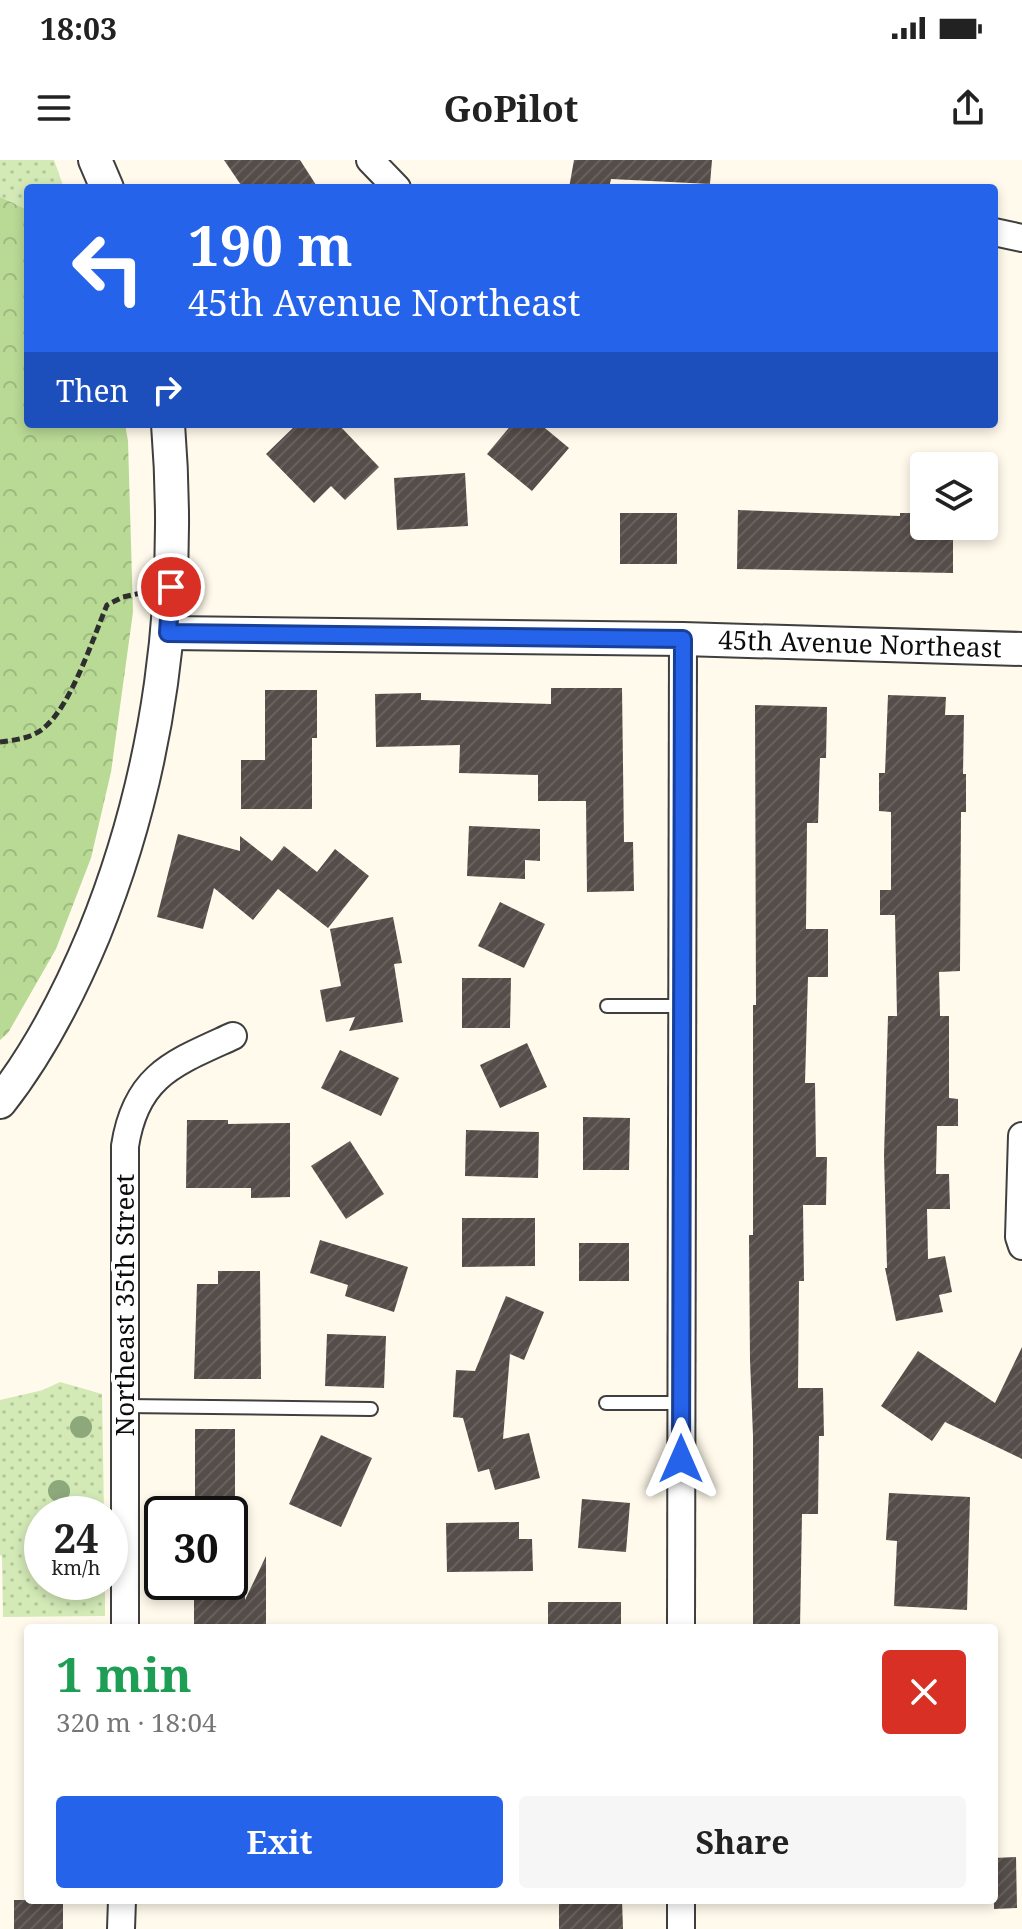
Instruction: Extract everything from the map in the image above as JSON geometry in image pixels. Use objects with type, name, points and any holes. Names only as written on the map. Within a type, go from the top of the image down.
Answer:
[{"type":"street","points":[[95,160],[105,184]]},
{"type":"street","points":[[370,160],[393,184]]},
{"type":"street","points":[[998,233],[1022,238]]},
{"type":"street","points":[[0,1102],[51,1027],[82,963],[109,898],[137,810],[157,714],[168,633],[173,551],[168,428]]},
{"type":"street","name":"45th Avenue Northeast","points":[[168,633],[683,639],[1022,649]]},
{"type":"street","points":[[681,1624],[683,639]]},
{"type":"street","name":"Northeast 35th Street","points":[[125,1624],[125,1146],[129,1120],[147,1088],[164,1072],[183,1059],[233,1036]]},
{"type":"street","points":[[1022,1136],[1019,1237],[1022,1246]]},
{"type":"street","points":[[121,1929],[122,1904]]},
{"type":"street","points":[[681,1904],[681,1929]]},
{"type":"lane","points":[[607,1006],[682,1006]]},
{"type":"lane","points":[[606,1403],[681,1403]]},
{"type":"lane","points":[[125,1406],[371,1409]]},
{"type":"path","points":[[0,742],[23,739],[46,727],[69,694],[107,605],[123,597],[171,587]]},
{"type":"green space","points":[[0,160],[54,160],[63,184],[24,184],[24,208],[0,197]]},
{"type":"green space","points":[[0,197],[24,208],[24,428],[126,428],[133,612],[111,772],[91,858],[56,949],[8,1033],[0,1040]]},
{"type":"green space","points":[[60,1382],[102,1394],[104,1496],[24,1496],[24,1600],[105,1600],[105,1616],[3,1617],[0,1400],[43,1390]]},
{"type":"building","points":[[224,160],[300,160],[315,184],[240,184]]},
{"type":"building","points":[[574,160],[712,160],[710,184],[611,179],[610,184],[570,184]]},
{"type":"building","points":[[293,428],[342,428],[379,467],[345,500],[331,486],[314,503],[266,454]]},
{"type":"building","points":[[509,428],[545,428],[569,448],[532,491],[487,454]]},
{"type":"building","points":[[465,473],[468,526],[397,530],[394,478]]},
{"type":"building","points":[[738,510],[900,516],[900,513],[910,513],[910,540],[953,540],[953,573],[737,569]]},
{"type":"building","points":[[620,513],[677,513],[677,564],[620,564]]},
{"type":"building","points":[[551,688],[622,688],[624,842],[633,842],[634,891],[587,892],[586,801],[538,801],[538,775],[459,773],[460,745],[376,747],[375,694],[421,693],[421,700],[551,704]]},
{"type":"building","points":[[265,690],[317,690],[317,738],[312,738],[312,809],[241,809],[241,760],[265,760]]},
{"type":"building","points":[[888,695],[946,697],[945,715],[964,715],[963,774],[966,774],[966,812],[961,812],[960,971],[939,972],[940,1016],[949,1016],[949,1098],[958,1099],[958,1126],[937,1126],[936,1174],[949,1174],[950,1209],[927,1209],[928,1259],[945,1256],[952,1292],[939,1295],[943,1312],[896,1321],[885,1268],[884,1156],[888,1016],[897,1016],[895,915],[880,915],[880,890],[891,890],[891,812],[879,811],[879,773],[885,773]]},
{"type":"building","points":[[755,705],[827,707],[826,758],[820,758],[818,823],[807,823],[806,929],[828,929],[828,977],[808,977],[805,1083],[815,1083],[816,1157],[827,1157],[826,1205],[803,1205],[804,1281],[799,1281],[798,1388],[823,1388],[824,1436],[819,1436],[818,1514],[802,1514],[800,1624],[753,1624],[749,1235],[753,1235],[753,1005],[756,1005]]},
{"type":"building","points":[[469,826],[540,829],[540,861],[525,860],[525,879],[467,876]]},
{"type":"building","points":[[178,834],[240,851],[240,836],[272,861],[284,846],[317,872],[335,849],[369,876],[328,928],[278,889],[253,920],[214,888],[203,929],[157,917]]},
{"type":"building","points":[[500,902],[545,924],[524,968],[478,946]]},
{"type":"building","points":[[393,917],[402,963],[394,964],[403,1022],[349,1031],[355,1017],[326,1022],[320,990],[341,986],[330,929]]},
{"type":"building","points":[[462,978],[511,978],[510,1028],[462,1028]]},
{"type":"building","points":[[527,1043],[547,1087],[500,1108],[480,1065]]},
{"type":"building","points":[[340,1050],[399,1078],[381,1116],[321,1088]]},
{"type":"building","points":[[583,1117],[630,1118],[629,1170],[583,1170]]},
{"type":"building","points":[[187,1120],[228,1120],[228,1124],[290,1123],[290,1197],[251,1198],[251,1188],[186,1188]]},
{"type":"building","points":[[466,1130],[539,1132],[538,1178],[465,1176]]},
{"type":"building","points":[[350,1141],[384,1194],[346,1219],[311,1166]]},
{"type":"building","points":[[462,1218],[535,1218],[535,1266],[462,1267]]},
{"type":"building","points":[[320,1240],[408,1267],[394,1312],[345,1296],[348,1285],[310,1273]]},
{"type":"building","points":[[579,1243],[629,1243],[629,1281],[579,1281]]},
{"type":"building","points":[[218,1271],[260,1271],[261,1379],[194,1379],[197,1284],[218,1284]]},
{"type":"building","points":[[506,1296],[544,1312],[524,1360],[510,1354],[503,1439],[529,1433],[540,1478],[495,1490],[489,1469],[478,1472],[463,1418],[453,1417],[456,1370],[475,1371]]},
{"type":"building","points":[[327,1334],[386,1336],[384,1388],[325,1386]]},
{"type":"building","points":[[1022,1347],[1022,1459],[945,1422],[932,1441],[881,1406],[918,1351],[995,1403]]},
{"type":"building","points":[[195,1429],[235,1429],[235,1496],[195,1496]]},
{"type":"building","points":[[321,1435],[372,1458],[341,1527],[289,1504]]},
{"type":"building","points":[[889,1493],[970,1497],[967,1610],[894,1606],[897,1541],[886,1540]]},
{"type":"building","points":[[582,1499],[630,1503],[626,1552],[578,1548]]},
{"type":"building","points":[[519,1522],[519,1539],[532,1539],[533,1571],[447,1572],[446,1523]]},
{"type":"building","points":[[266,1556],[266,1624],[194,1624],[194,1600],[248,1600]]},
{"type":"building","points":[[548,1602],[621,1602],[621,1624],[548,1624]]},
{"type":"building","points":[[1016,1857],[1017,1908],[994,1909],[994,1904],[998,1904],[998,1858]]},
{"type":"building","points":[[14,1900],[24,1900],[24,1904],[63,1904],[63,1929],[14,1929]]},
{"type":"building","points":[[559,1904],[622,1904],[623,1929],[559,1929]]},
{"type":"route","points":[[171,587],[168,633],[683,639],[681,1459]]}]
